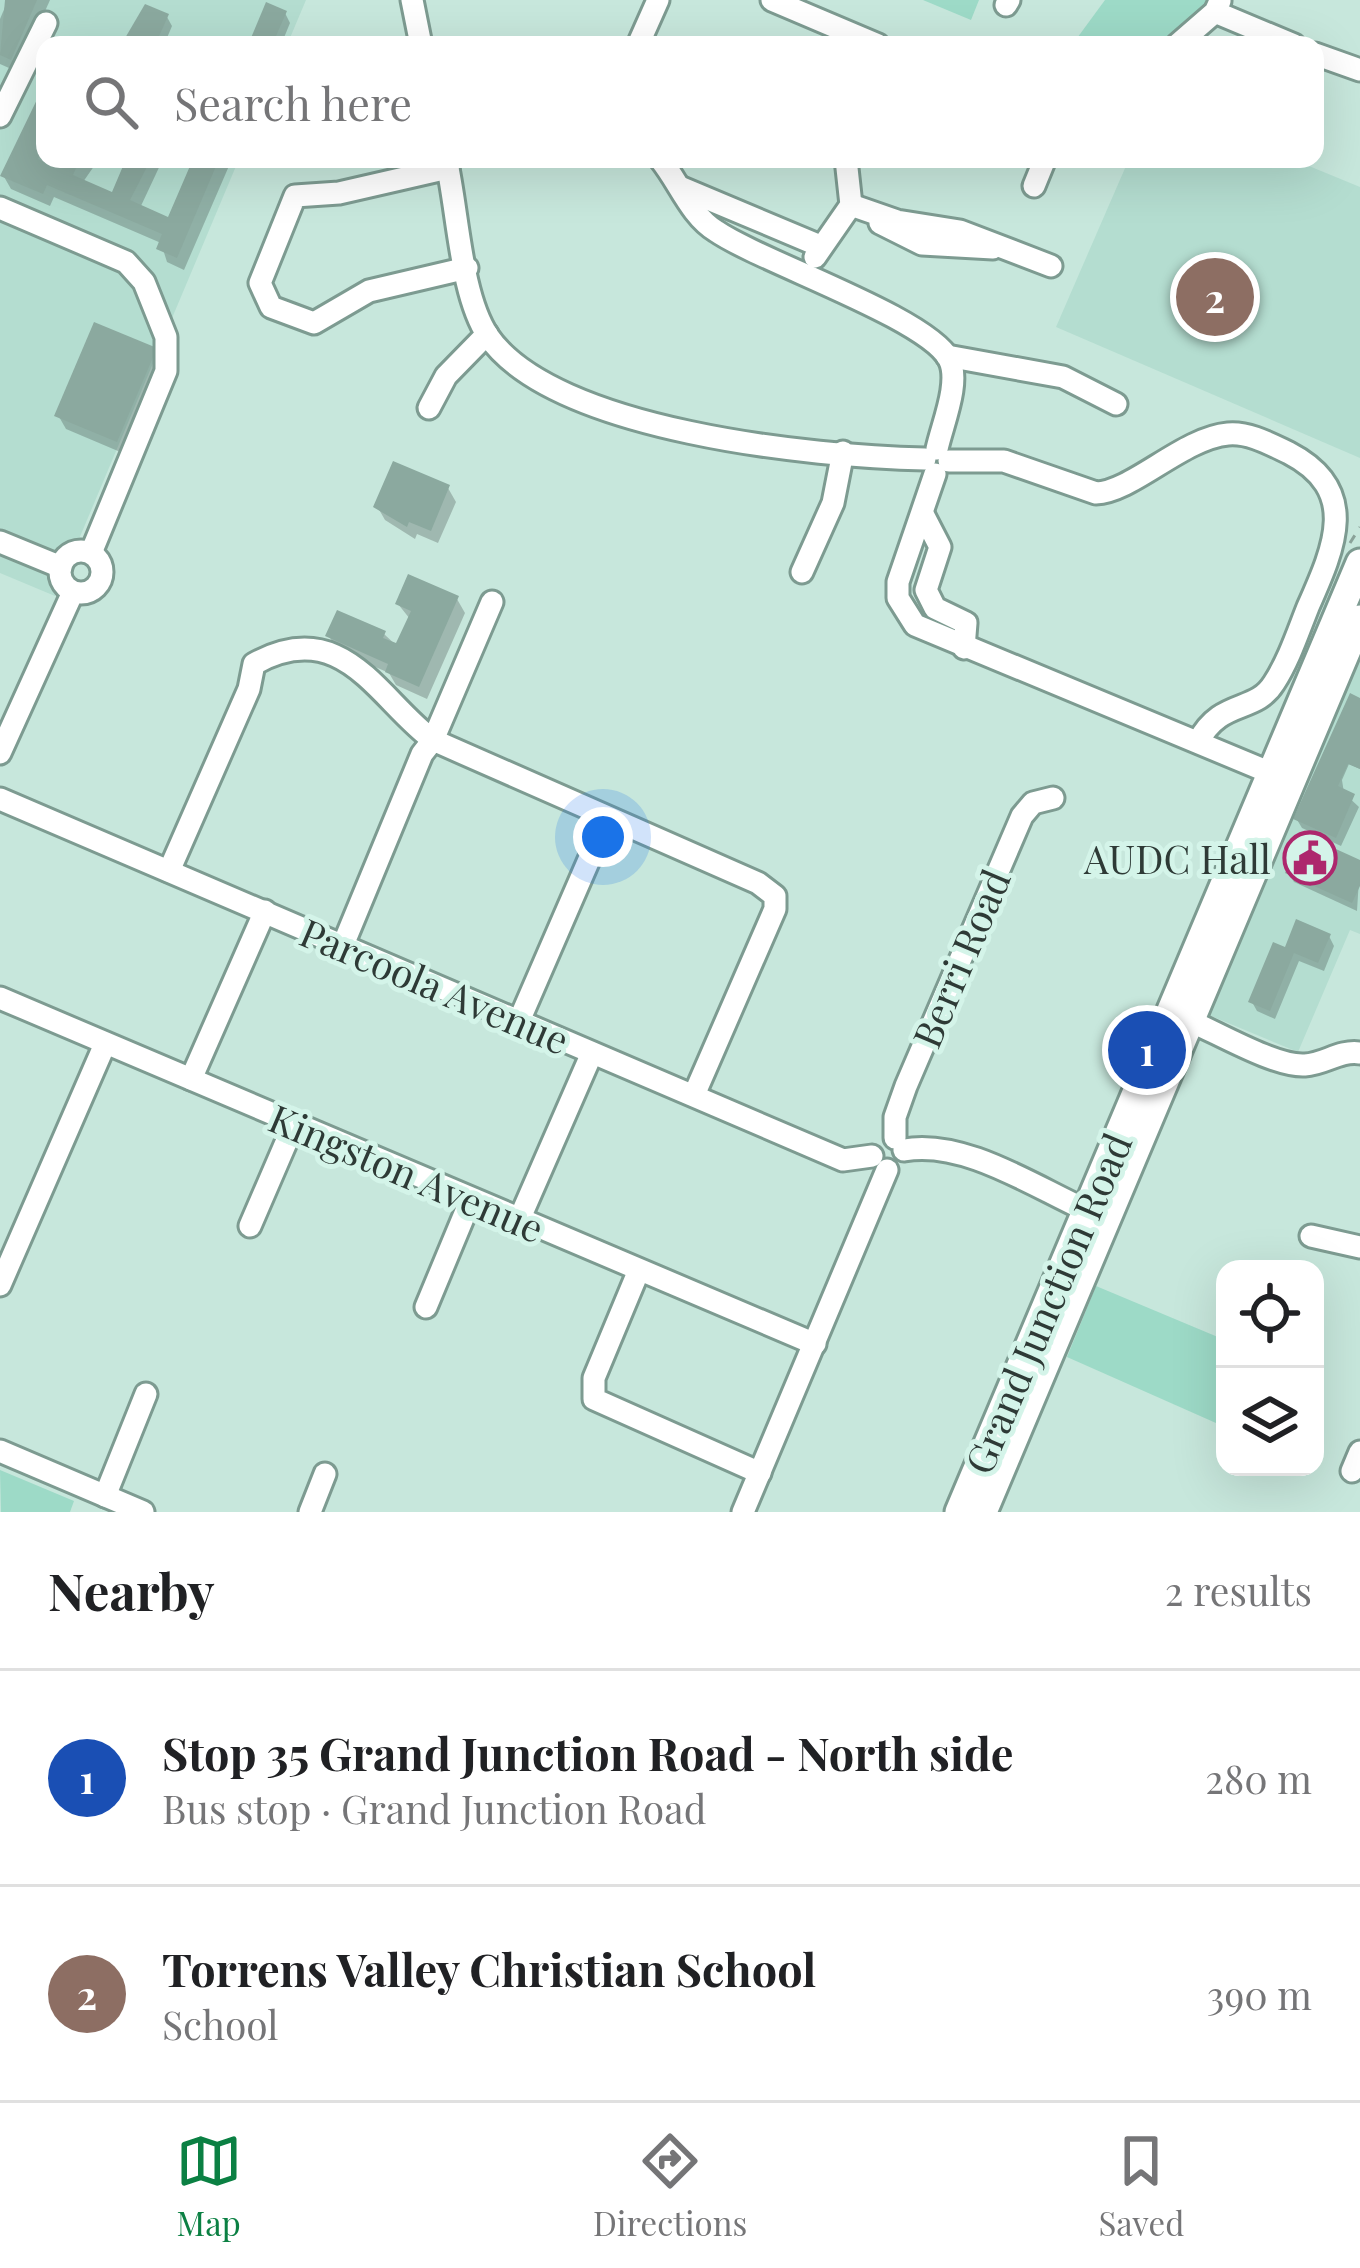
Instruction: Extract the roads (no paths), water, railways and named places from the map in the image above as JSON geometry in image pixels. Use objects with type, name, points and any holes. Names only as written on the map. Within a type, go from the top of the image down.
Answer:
[{"type":"main road","name":"Grand Junction Road","points":[[1281,778],[1360,563]]},
{"type":"main road","name":"Grand Junction Road","points":[[959,1512],[1096,1214],[1281,778],[1360,615]]},
{"type":"main road","points":[[1332,630],[1360,615]]},
{"type":"main road","name":"Grand Junction Road","points":[[983,1512],[1096,1214]]},
{"type":"street","points":[[412,0],[419,36]]},
{"type":"street","points":[[642,36],[658,0]]},
{"type":"street","points":[[772,0],[843,36]]},
{"type":"street","points":[[1187,36],[1217,6],[1276,36]]},
{"type":"street","points":[[40,36],[46,23]]},
{"type":"street","points":[[0,116],[36,43]]},
{"type":"street","points":[[1324,57],[1360,70]]},
{"type":"street","points":[[432,168],[339,193],[295,196],[260,284],[271,307],[314,322],[369,291],[467,268]]},
{"type":"street","points":[[448,168],[467,268],[487,334],[526,375],[624,417],[682,430],[843,452],[937,461],[1004,461],[1096,493],[1111,492],[1161,460],[1233,434],[1279,448],[1320,472],[1334,489],[1337,536],[1278,678],[1260,697],[1219,713],[1198,742]]},
{"type":"street","points":[[667,168],[711,229],[808,274],[947,356],[1063,377],[1116,404]]},
{"type":"street","points":[[849,168],[862,208],[899,236],[922,244],[1006,249],[1051,266]]},
{"type":"street","points":[[1034,186],[1041,168]]},
{"type":"street","points":[[682,188],[820,246]]},
{"type":"street","points":[[0,208],[127,262],[144,282],[169,347],[166,371],[91,554]]},
{"type":"street","points":[[808,274],[820,246],[862,208]]},
{"type":"street","points":[[429,409],[446,376],[487,334]]},
{"type":"street","points":[[947,356],[952,382],[937,461],[924,516],[898,582],[898,598],[915,625],[1281,778]]},
{"type":"street","points":[[802,572],[833,502],[843,452]]},
{"type":"street","points":[[0,542],[61,567]]},
{"type":"street","points":[[74,552],[91,554],[100,564],[99,583],[87,592],[73,592],[64,585],[61,567],[74,552]]},
{"type":"street","points":[[0,753],[73,592]]},
{"type":"street","points":[[344,945],[492,602]]},
{"type":"street","points":[[169,871],[249,689],[254,664],[295,651],[332,656],[376,679],[410,722],[433,740],[758,883],[775,896],[775,909],[694,1095]]},
{"type":"street","name":"Berri Road","points":[[899,1144],[895,1117],[906,1086],[1022,816],[1034,803],[1052,798]]},
{"type":"street","name":"Parcoola Avenue","points":[[0,799],[843,1160],[879,1163]]},
{"type":"street","points":[[518,1021],[598,839]]},
{"type":"street","points":[[191,1079],[265,911]]},
{"type":"street","name":"Kingston Avenue","points":[[0,998],[815,1344]]},
{"type":"street","points":[[1180,1017],[1288,1064],[1306,1065],[1347,1052],[1360,1053]]},
{"type":"street","points":[[0,1285],[105,1044]]},
{"type":"street","points":[[519,1220],[592,1053]]},
{"type":"street","points":[[250,1226],[294,1124]]},
{"type":"street","points":[[743,1512],[815,1344],[879,1163],[903,1161],[899,1144],[956,1153],[1096,1214]]},
{"type":"street","points":[[426,1307],[471,1199]]},
{"type":"street","points":[[1311,1236],[1360,1247]]},
{"type":"street","points":[[639,1270],[594,1378],[595,1399],[760,1473]]},
{"type":"street","points":[[105,1496],[146,1394]]},
{"type":"street","points":[[0,1451],[143,1512]]},
{"type":"street","points":[[310,1512],[326,1474]]},
{"type":"place","name":"Torrens Valley Christian School","points":[[1215,297]]},
{"type":"place","name":"AUDC Hall","points":[[1310,858]]},
{"type":"place","name":"Stop 35 Grand Junction Road - North side","points":[[1147,1050]]}]
